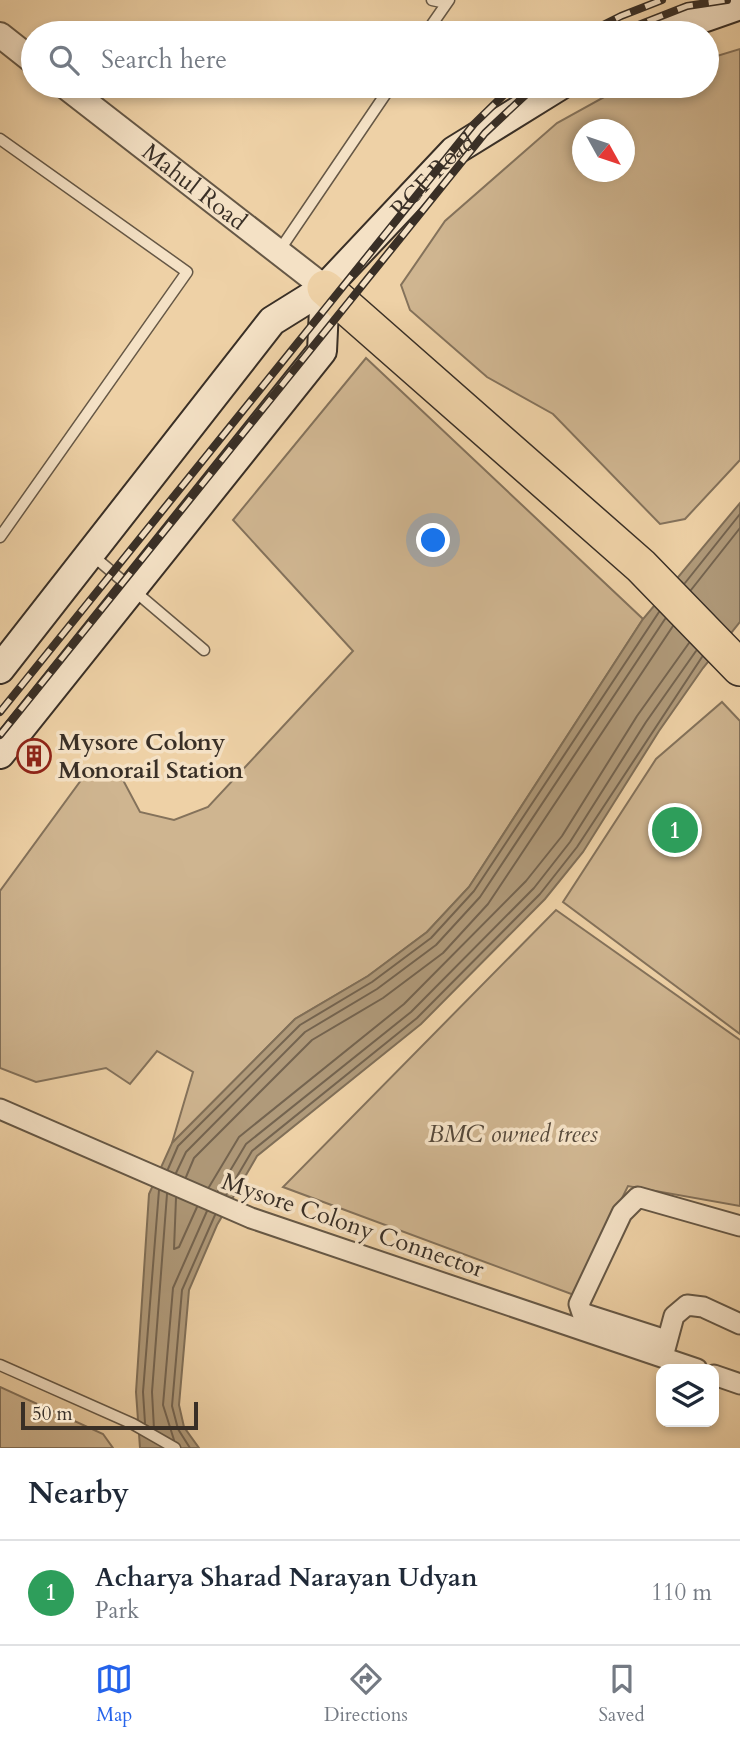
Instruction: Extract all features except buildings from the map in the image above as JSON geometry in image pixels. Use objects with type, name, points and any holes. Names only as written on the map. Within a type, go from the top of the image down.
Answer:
[{"type":"highway","points":[[325,288],[640,566],[740,668]]},
{"type":"main road","points":[[694,21],[740,5]]},
{"type":"main road","name":"RCF Road","points":[[0,669],[272,321],[325,288],[454,151],[540,98]]},
{"type":"main road","points":[[0,754],[322,351],[325,288]]},
{"type":"street","points":[[0,35],[21,52]]},
{"type":"street","name":"Mahul Road","points":[[81,98],[325,288]]},
{"type":"street","name":"Mysore Colony Connector","points":[[0,1109],[251,1218],[664,1349],[689,1364]]},
{"type":"street","points":[[740,1226],[638,1197],[622,1213],[579,1304],[582,1313],[664,1349],[674,1316],[687,1305],[703,1307],[740,1324]]},
{"type":"street","points":[[719,1377],[740,1384]]},
{"type":"lane","points":[[432,0],[447,2],[434,21]]},
{"type":"lane","points":[[279,251],[383,98]]},
{"type":"lane","points":[[0,139],[187,272],[0,535]]},
{"type":"lane","points":[[92,554],[204,650]]},
{"type":"lane","points":[[0,1365],[147,1432],[171,1446]]},
{"type":"green space","points":[[740,49],[740,460],[685,519],[660,524],[553,414],[487,377],[410,310],[401,285],[445,221],[557,123],[602,98],[719,98],[719,55]]},
{"type":"green space","points":[[366,358],[643,619],[469,887],[427,932],[368,976],[295,1019],[172,1143],[193,1072],[157,1051],[130,1084],[106,1068],[36,1082],[0,1068],[0,891],[90,768],[123,780],[140,812],[174,820],[208,807],[353,651],[233,520]]},
{"type":"green space","points":[[722,702],[740,721],[740,1034],[563,902],[656,759]]},
{"type":"green space","name":"BMC owned trees","points":[[556,910],[740,1040],[740,1206],[628,1186],[574,1295],[283,1187]]},
{"type":"green space","points":[[0,1387],[103,1434],[113,1448],[0,1448]]},
{"type":"water","points":[[740,503],[740,622],[703,668],[659,731],[583,852],[545,899],[421,1024],[257,1156],[217,1225],[189,1290],[179,1405],[184,1427],[199,1448],[140,1448],[136,1392],[149,1194],[172,1143],[295,1019],[368,976],[427,932],[469,887],[643,619]]},
{"type":"railway","points":[[611,21],[662,0]]},
{"type":"railway","points":[[649,21],[687,6],[727,0]]},
{"type":"railway","points":[[0,712],[474,124],[501,98]]},
{"type":"railway","points":[[0,735],[485,133],[522,98]]},
{"type":"place","name":"Mysore Colony Monorail Station","points":[[34,756]]},
{"type":"place","name":"Acharya Sharad Narayan Udyan","points":[[675,830]]}]
